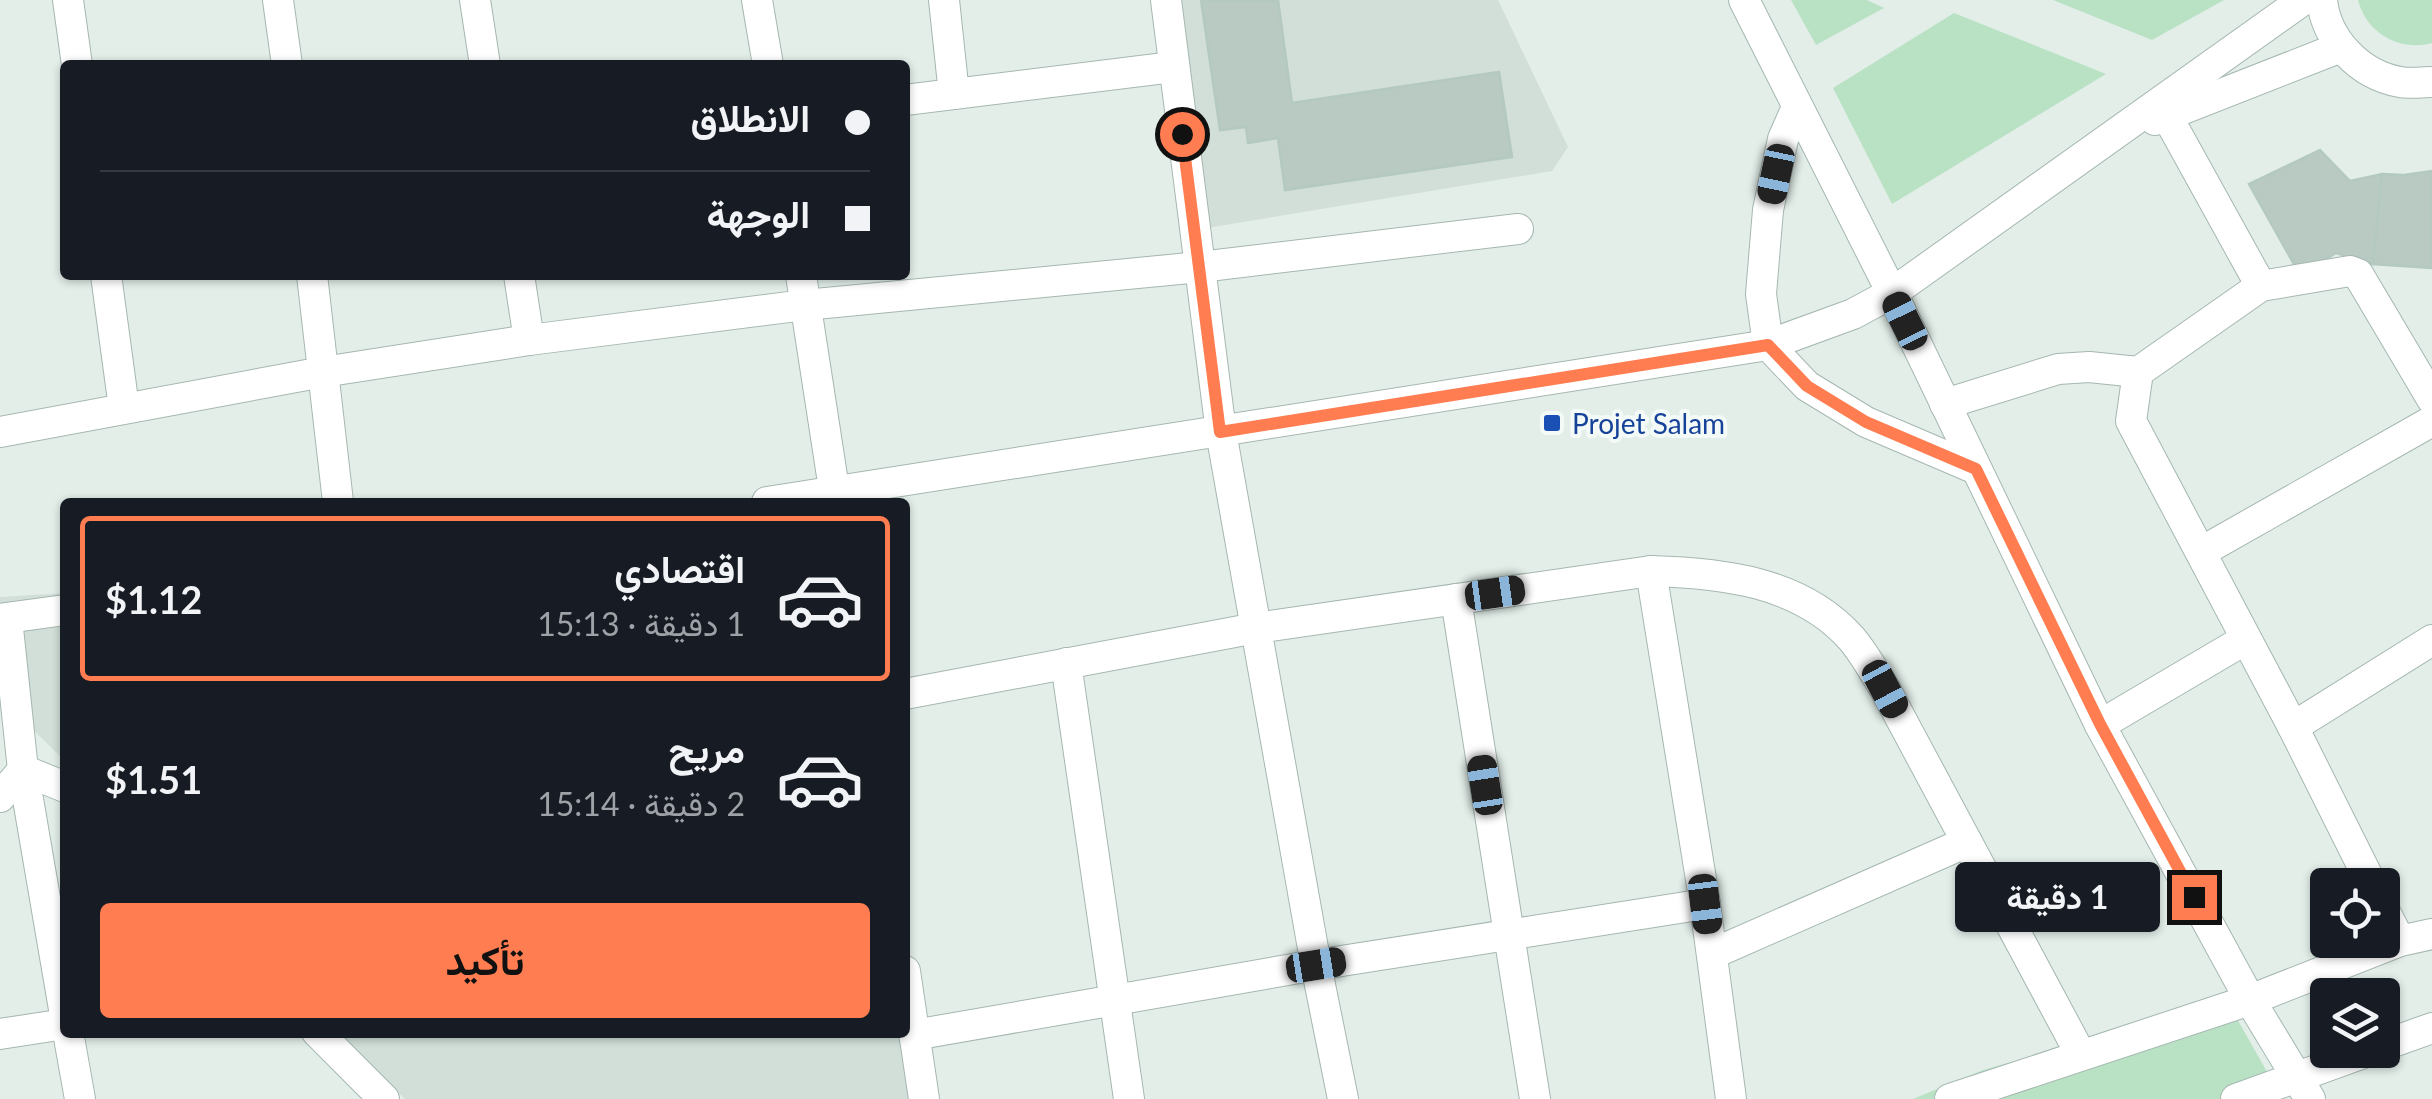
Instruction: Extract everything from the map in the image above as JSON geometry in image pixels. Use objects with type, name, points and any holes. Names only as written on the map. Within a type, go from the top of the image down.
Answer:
[{"type":"street","points":[[68,0],[76,60]]},
{"type":"street","points":[[278,0],[286,60]]},
{"type":"street","points":[[475,0],[484,60]]},
{"type":"street","points":[[757,0],[767,60]]},
{"type":"street","points":[[944,0],[954,94]]},
{"type":"street","points":[[1166,0],[1220,432],[1343,1099]]},
{"type":"street","points":[[1744,0],[1892,294],[2100,724],[2250,1000],[2304,1088]]},
{"type":"street","points":[[803,290],[835,497],[1768,345],[1853,314],[1892,294],[2303,0]]},
{"type":"street","points":[[2322,0],[2330,29],[2341,47],[2367,70],[2400,82],[2432,82]]},
{"type":"street","points":[[2115,136],[2341,47]]},
{"type":"street","points":[[910,99],[1174,67]]},
{"type":"street","points":[[1797,107],[1783,139],[1768,210],[1762,294],[1768,345],[1807,386],[1866,422],[1976,469]]},
{"type":"street","points":[[2167,116],[2261,286]]},
{"type":"street","points":[[0,432],[803,290],[1200,267],[1518,229]]},
{"type":"street","points":[[2364,868],[2131,421],[2132,394],[2138,372],[2261,286],[2350,271],[2358,274],[2420,353],[2432,400]]},
{"type":"street","points":[[107,280],[124,408]]},
{"type":"street","points":[[313,280],[338,498]]},
{"type":"street","points":[[520,280],[529,340]]},
{"type":"street","points":[[1945,404],[2058,369],[2089,367],[2138,372]]},
{"type":"street","points":[[2200,552],[2432,421]]},
{"type":"street","points":[[1650,571],[1705,904],[1730,1099]]},
{"type":"street","points":[[910,693],[1256,628],[1650,571],[1710,573],[1760,582],[1825,613],[1852,639],[1885,689],[2081,1054]]},
{"type":"street","points":[[1456,599],[1535,1099]]},
{"type":"street","points":[[60,611],[4,619],[23,770],[60,986]]},
{"type":"street","points":[[2100,724],[2246,639]]},
{"type":"street","points":[[2293,727],[2432,640]]},
{"type":"street","points":[[1066,663],[1129,1099]]},
{"type":"street","points":[[23,770],[60,785]]},
{"type":"street","points":[[0,797],[23,770]]},
{"type":"street","points":[[1712,954],[1967,842]]},
{"type":"street","points":[[914,1035],[1316,965],[1705,904]]},
{"type":"street","points":[[2400,940],[2432,934]]},
{"type":"street","points":[[1950,1099],[1986,1092],[2081,1054],[2250,1000],[2355,958]]},
{"type":"street","points":[[910,1007],[924,1099]]},
{"type":"street","points":[[0,1034],[60,1025]]},
{"type":"street","points":[[2400,1040],[2432,1028]]},
{"type":"street","points":[[69,1038],[80,1099]]},
{"type":"street","points":[[323,1038],[384,1099]]},
{"type":"street","points":[[2236,1099],[2304,1088],[2340,1068]]},
{"type":"shaded area","points":[[1182,0],[1498,0],[1568,147],[1552,171],[1207,228]]},
{"type":"shaded area","points":[[60,593],[60,756],[7,704],[0,653],[0,597]]},
{"type":"shaded area","points":[[343,1038],[904,1038],[913,1099],[405,1099]]},
{"type":"green space","points":[[1791,0],[1867,0],[1884,8],[1816,45]]},
{"type":"green space","points":[[2053,0],[2224,0],[2152,40]]},
{"type":"green space","points":[[2358,0],[2432,0],[2432,43],[2408,45],[2386,37],[2368,22]]},
{"type":"green space","points":[[1954,13],[2106,74],[1892,204],[1833,88]]},
{"type":"green space","points":[[2227,1001],[2279,1093],[2255,1099],[1913,1099],[1983,1070]]},
{"type":"building","points":[[1201,0],[1278,0],[1292,103],[1499,72],[1512,157],[1285,190],[1278,138],[1248,143],[1246,127],[1220,130]]},
{"type":"building","points":[[2320,150],[2350,181],[2382,174],[2373,264],[2336,253],[2300,275],[2249,184]]},
{"type":"building","points":[[2432,171],[2432,268],[2373,264],[2382,174]]},
{"type":"place","name":"Projet Salam","points":[[1552,423]]},
{"type":"route","points":[[1182,134],[1220,432],[1768,345],[1807,386],[1866,422],[1976,469],[2100,724],[2194,897]]}]
